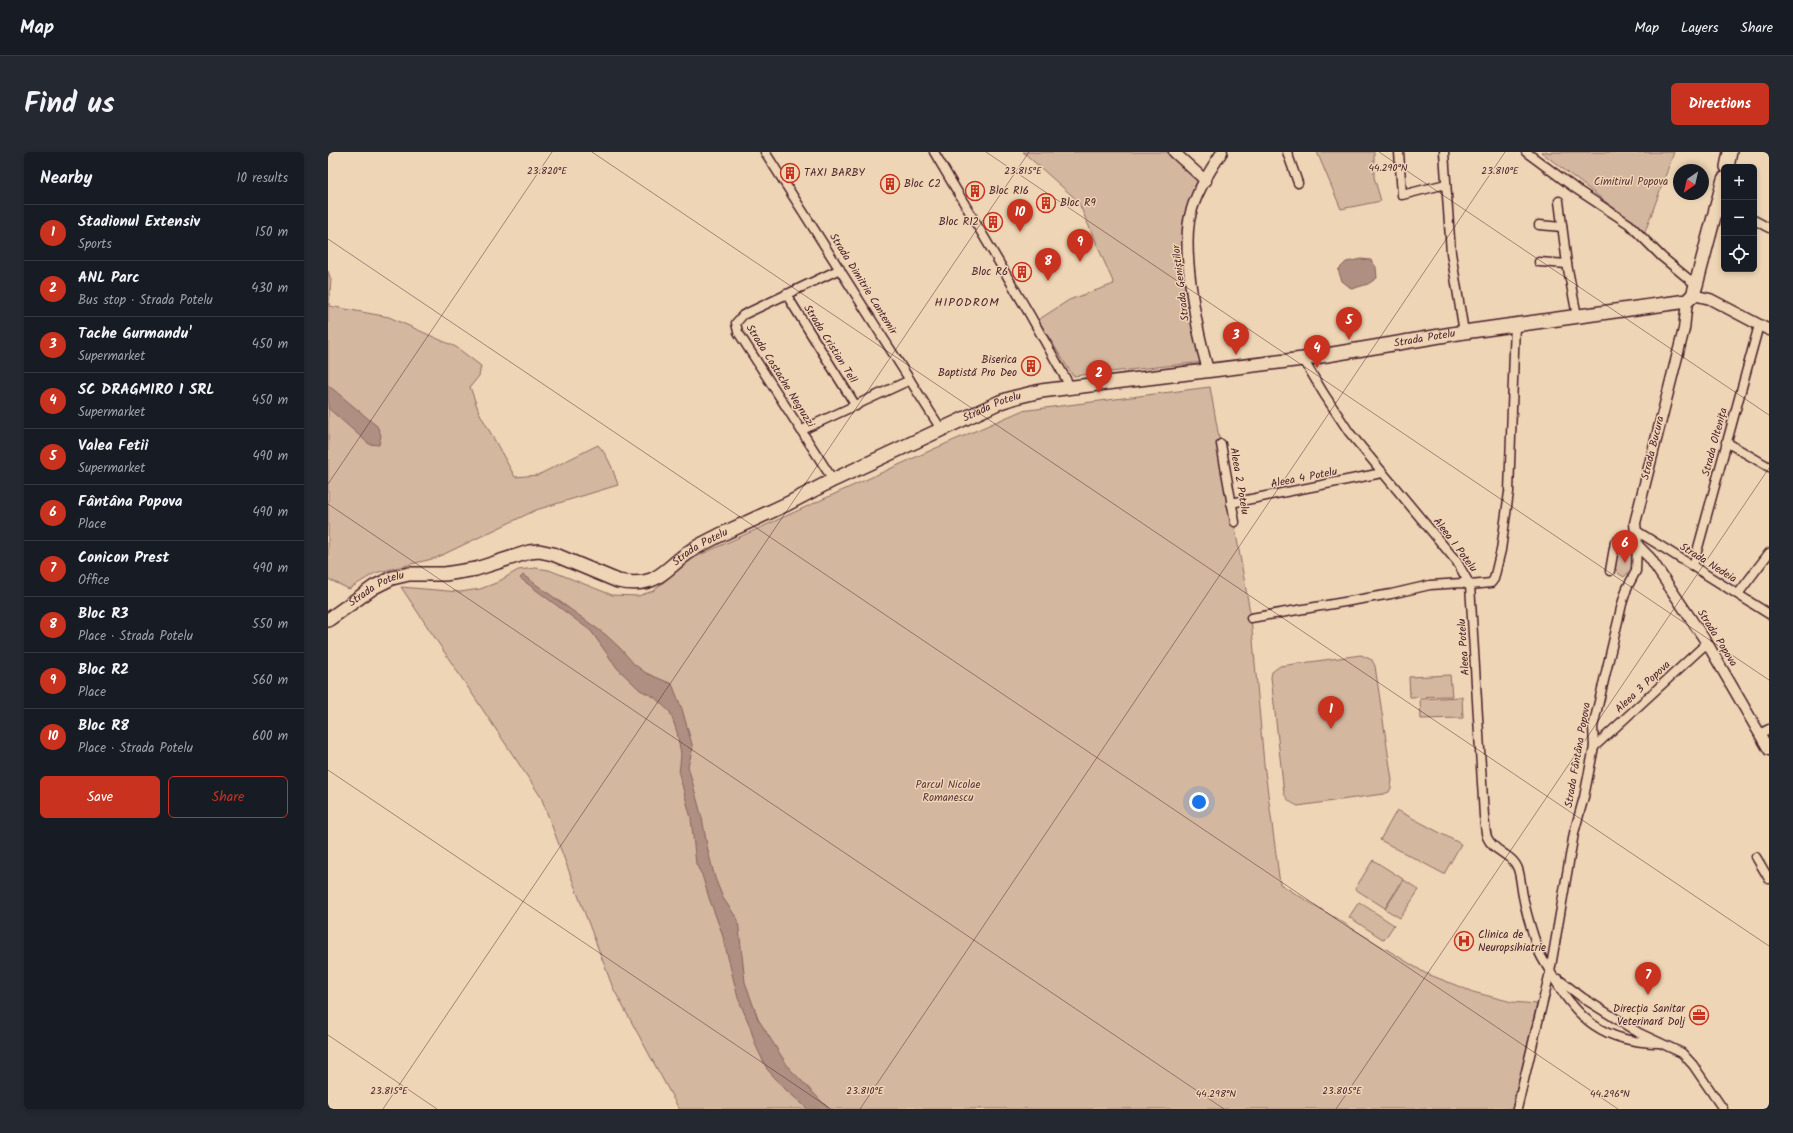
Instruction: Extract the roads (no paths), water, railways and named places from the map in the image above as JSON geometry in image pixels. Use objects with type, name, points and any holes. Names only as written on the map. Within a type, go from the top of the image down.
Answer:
[{"type":"main road","points":[[1728,164],[1730,152]]},
{"type":"main road","name":"Strada Bucura","points":[[1692,294],[1721,203]]},
{"type":"main road","name":"Strada Potelu","points":[[328,620],[374,587],[392,578],[409,574],[445,574],[476,569],[510,557],[539,551],[553,554],[618,581],[628,583],[652,580],[661,576],[692,550],[833,480],[942,429],[1016,397],[1041,391],[1303,359],[1464,332],[1577,316],[1692,294]]},
{"type":"street","name":"Strada Dimitrie Cantemir","points":[[765,152],[942,429]]},
{"type":"street","points":[[934,152],[1071,388]]},
{"type":"street","points":[[1174,152],[1206,180]]},
{"type":"street","name":"Strada Geniștilor","points":[[1208,370],[1193,295],[1188,246],[1189,220],[1196,199],[1222,152]]},
{"type":"street","points":[[1287,152],[1298,183]]},
{"type":"street","points":[[1399,152],[1402,195],[1446,184]]},
{"type":"street","points":[[1444,152],[1451,253],[1464,332]]},
{"type":"street","points":[[1526,152],[1576,189],[1629,224],[1668,262],[1692,294]]},
{"type":"street","points":[[1559,201],[1567,264],[1577,316]]},
{"type":"street","points":[[1757,222],[1769,228]]},
{"type":"street","points":[[1539,225],[1562,227]]},
{"type":"street","points":[[1539,262],[1567,264]]},
{"type":"street","name":"Strada Costache Negruzzi","points":[[833,480],[736,328],[736,323],[743,315],[840,269]]},
{"type":"street","name":"Strada Cristian Tell","points":[[786,294],[856,406]]},
{"type":"street","name":"Strada Potelu","points":[[1692,294],[1710,299],[1769,330]]},
{"type":"street","name":"Strada Bucura","points":[[1637,545],[1634,523],[1692,294]]},
{"type":"street","points":[[1470,585],[1491,583],[1494,579],[1501,550],[1509,492],[1515,324]]},
{"type":"street","name":"Strada Oltenița","points":[[1693,566],[1759,325]]},
{"type":"street","name":"Aleea 1 Potelu","points":[[1303,359],[1349,432],[1382,474],[1457,562],[1470,585]]},
{"type":"street","points":[[802,430],[910,380]]},
{"type":"street","points":[[1726,442],[1769,467]]},
{"type":"street","name":"Aleea 2 Potelu","points":[[1221,444],[1235,522]]},
{"type":"street","name":"Aleea 4 Potelu","points":[[1231,503],[1382,474]]},
{"type":"street","name":"Strada Nedeia","points":[[1635,530],[1769,614]]},
{"type":"street","points":[[1610,571],[1615,542],[1618,541],[1637,545]]},
{"type":"street","name":"Strada Popova","points":[[1637,545],[1650,558],[1765,731],[1769,750]]},
{"type":"street","name":"Strada Fântâna Popova","points":[[1517,1109],[1550,972],[1574,833],[1584,797],[1594,747],[1593,727],[1622,604],[1627,588],[1636,571],[1637,545]]},
{"type":"street","points":[[1738,594],[1769,553]]},
{"type":"street","name":"Aleea 1 Potelu","points":[[1251,618],[1392,594],[1430,585],[1462,582],[1470,585]]},
{"type":"street","name":"Aleea Potelu","points":[[1470,585],[1484,816],[1487,837],[1494,846],[1512,858],[1518,868],[1524,899],[1539,952],[1550,972]]},
{"type":"street","name":"Aleea 3 Popova","points":[[1594,747],[1707,643]]},
{"type":"street","points":[[1756,857],[1769,879]]},
{"type":"street","points":[[1550,972],[1568,1000],[1590,1022],[1605,1032],[1623,1040],[1643,1043],[1659,1042]]},
{"type":"street","points":[[1550,972],[1562,984],[1572,991],[1639,1033],[1682,1053],[1693,1065],[1723,1109]]},
{"type":"place","name":"TAXI BARBY","points":[[790,173]]},
{"type":"place","name":"Bloc C2","points":[[890,184]]},
{"type":"place","name":"Bloc R16","points":[[975,191]]},
{"type":"place","name":"Bloc R9","points":[[1046,203]]},
{"type":"place","name":"Bloc R12","points":[[993,222]]},
{"type":"place","name":"Bloc R8","points":[[1020,232]]},
{"type":"place","name":"Bloc R2","points":[[1080,262]]},
{"type":"place","name":"Bloc R6","points":[[1022,272]]},
{"type":"place","name":"Bloc R3","points":[[1048,281]]},
{"type":"place","name":"Valea Fetii","points":[[1349,340]]},
{"type":"place","name":"Tache Gurmandu'","points":[[1236,355]]},
{"type":"place","name":"Biserica Baptistă Pro Deo","points":[[1031,366]]},
{"type":"place","name":"SC DRAGMIRO 1 SRL","points":[[1317,368]]},
{"type":"place","name":"ANL Parc","points":[[1099,393]]},
{"type":"place","name":"Fântâna Popova","points":[[1625,563]]},
{"type":"place","name":"Stadionul Extensiv","points":[[1331,729]]},
{"type":"place","name":"Clinica de Neuropsihiatrie","points":[[1464,941]]},
{"type":"place","name":"Conicon Prest","points":[[1648,995]]},
{"type":"place","name":"Direcția Sanitar Veterinară Dolj","points":[[1699,1015]]},
{"type":"district","name":"HIPODROM","points":[[967,302]]},
{"type":"park label","name":"Cimitirul Popova","points":[[1631,182]]},
{"type":"park label","name":"Parcul Nicolae Romanescu","points":[[948,791]]}]
